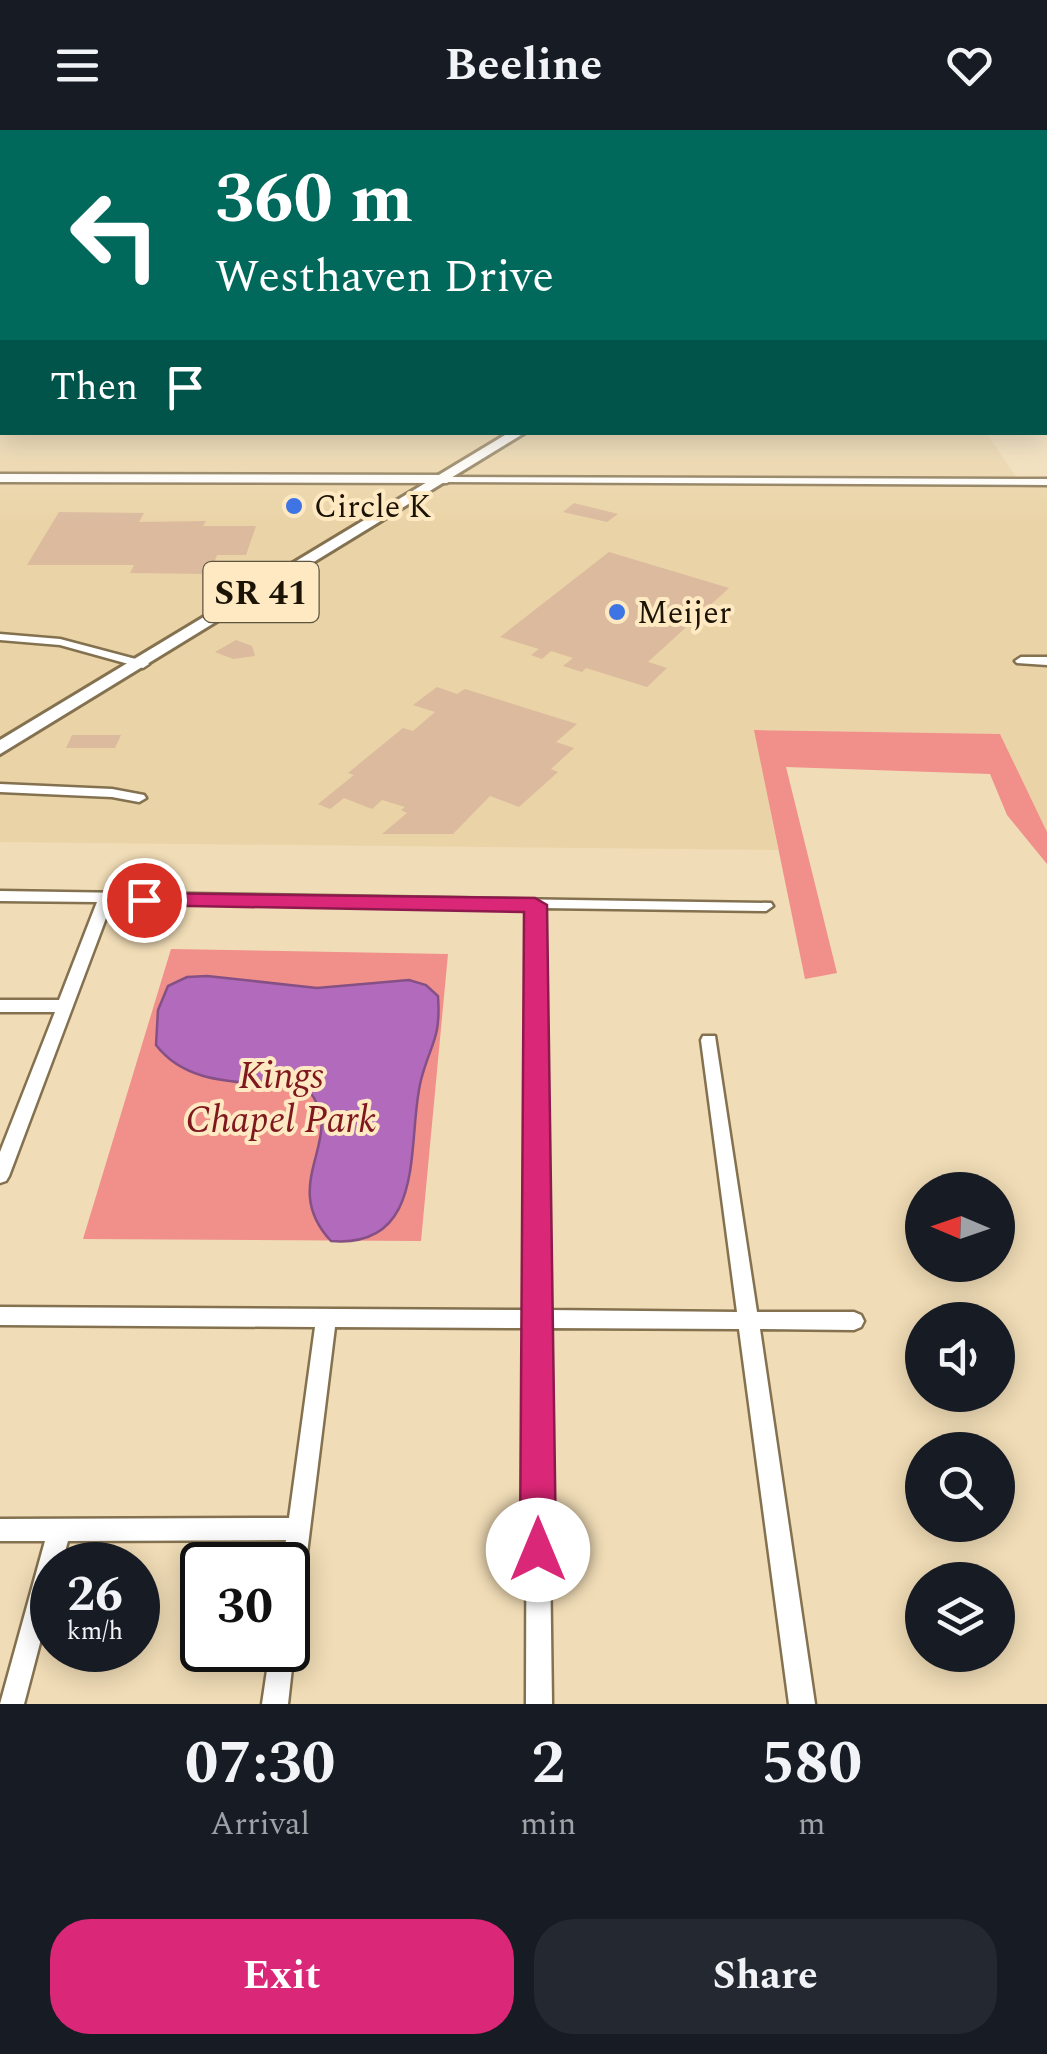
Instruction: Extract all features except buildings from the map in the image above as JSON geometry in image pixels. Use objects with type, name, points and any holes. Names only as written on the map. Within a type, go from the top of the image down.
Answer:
[{"type":"main road","name":"SR 41","points":[[0,748],[515,435]]},
{"type":"street","points":[[0,478],[1047,482]]},
{"type":"street","points":[[0,637],[75,644],[143,664]]},
{"type":"street","points":[[1021,662],[1047,662]]},
{"type":"street","points":[[0,788],[140,798]]},
{"type":"street","points":[[0,896],[766,906]]},
{"type":"street","points":[[0,1176],[106,899]]},
{"type":"street","points":[[535,905],[538,1704]]},
{"type":"street","points":[[0,1006],[64,1006]]},
{"type":"street","points":[[709,1040],[802,1704]]},
{"type":"street","points":[[0,1316],[854,1321]]},
{"type":"street","points":[[296,1542],[326,1319]]},
{"type":"street","points":[[0,1530],[298,1529]]},
{"type":"street","points":[[11,1704],[59,1531]]},
{"type":"street","points":[[275,1704],[279,1672]]},
{"type":"shaded area","points":[[0,435],[987,435],[1019,481],[1047,482],[1047,832],[1000,734],[755,730],[778,850],[0,842]]},
{"type":"shaded area","points":[[187,977],[317,988],[409,980],[426,985],[438,996],[437,1031],[421,1080],[407,1186],[399,1209],[384,1228],[362,1239],[331,1241],[316,1220],[310,1199],[311,1180],[322,1125],[319,1108],[308,1090],[206,1077],[171,1060],[156,1045],[158,1010],[168,986]]},
{"type":"green space","points":[[754,730],[1000,734],[1047,832],[1047,864],[1007,815],[990,774],[786,767],[837,973],[805,979]]},
{"type":"green space","name":"Kings Chapel Park","points":[[171,949],[448,954],[421,1241],[83,1239]]},
{"type":"place","name":"Circle K","points":[[294,506]]},
{"type":"place","name":"Meijer","points":[[617,612]]},
{"type":"route","points":[[144,900],[535,905],[538,1550]]}]
